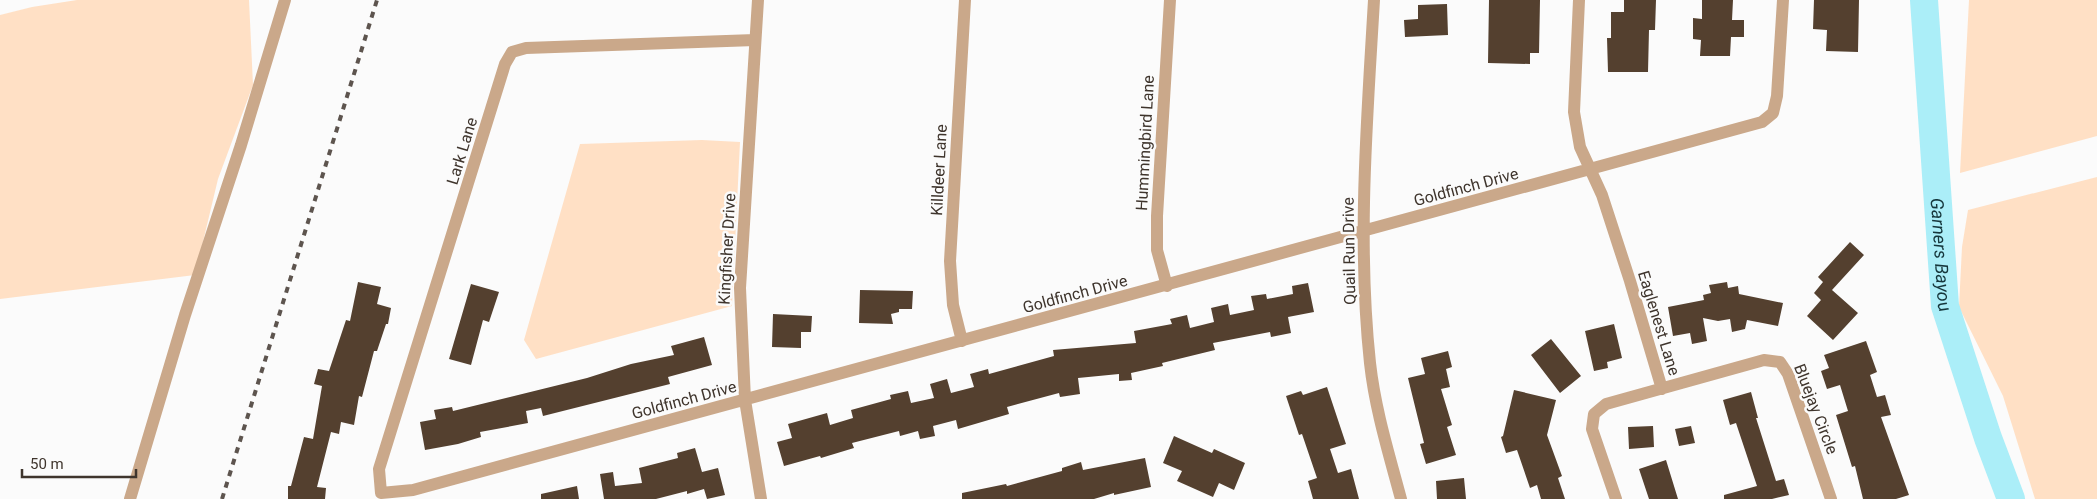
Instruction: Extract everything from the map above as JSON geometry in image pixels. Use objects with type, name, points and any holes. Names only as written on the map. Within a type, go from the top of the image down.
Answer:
[{"type":"street","points":[[130,499],[185,315],[241,145],[285,0]]},
{"type":"street","name":"Kingfisher Drive","points":[[758,0],[740,288],[745,400],[761,499]]},
{"type":"street","name":"Killdeer Lane","points":[[962,341],[953,305],[950,260],[965,0]]},
{"type":"street","name":"Hummingbird Lane","points":[[1167,286],[1157,250],[1157,216],[1170,0]]},
{"type":"street","name":"Quail Run Drive","points":[[1374,0],[1362,232],[1364,288],[1370,364],[1382,429],[1401,499]]},
{"type":"street","name":"Eaglenest Lane","points":[[1579,0],[1574,112],[1580,147],[1602,195],[1662,389],[1606,404],[1594,414],[1592,429],[1616,499]]},
{"type":"street","name":"Goldfinch Drive","points":[[381,493],[413,490],[1167,286],[1762,122],[1773,113],[1777,96],[1783,0]]},
{"type":"street","name":"Lark Lane","points":[[381,493],[379,469],[502,74],[512,52],[526,48],[755,40]]},
{"type":"street","name":"Bluejay Circle","points":[[1662,389],[1764,360],[1780,362],[1788,374],[1831,499]]},
{"type":"shaded area","points":[[77,0],[249,0],[253,85],[218,179],[195,275],[0,299],[0,15],[32,7]]},
{"type":"shaded area","points":[[1969,0],[2097,0],[2097,136],[1960,173]]},
{"type":"shaded area","points":[[702,140],[740,142],[732,306],[536,359],[524,340],[580,144]]},
{"type":"shaded area","points":[[2097,177],[2097,499],[2035,499],[2003,396],[1959,307],[1962,247],[1968,210]]},
{"type":"building","points":[[1489,0],[1540,0],[1539,53],[1530,53],[1530,64],[1488,63]]},
{"type":"building","points":[[1624,0],[1656,0],[1655,30],[1649,30],[1648,72],[1608,72],[1607,38],[1611,38],[1611,12],[1624,12]]},
{"type":"building","points":[[1702,0],[1733,0],[1732,20],[1744,20],[1744,37],[1731,37],[1730,56],[1700,56],[1701,40],[1693,39],[1693,18],[1702,19]]},
{"type":"building","points":[[1814,0],[1859,0],[1858,52],[1826,51],[1827,30],[1813,29]]},
{"type":"building","points":[[1447,4],[1448,35],[1405,37],[1404,20],[1418,19],[1418,5]]},
{"type":"building","points":[[1850,242],[1864,255],[1832,290],[1858,313],[1833,340],[1807,316],[1821,300],[1814,293],[1823,282],[1818,277]]},
{"type":"building","points":[[358,282],[381,287],[377,304],[391,308],[388,324],[386,324],[377,351],[374,351],[362,397],[359,396],[354,425],[341,422],[339,434],[331,432],[317,487],[326,488],[325,499],[288,499],[288,486],[291,486],[304,437],[313,439],[322,386],[314,384],[318,369],[329,371],[346,320],[350,321]]},
{"type":"building","points":[[1727,282],[1728,288],[1738,286],[1739,294],[1783,303],[1778,326],[1747,320],[1745,329],[1732,332],[1730,319],[1718,321],[1703,318],[1707,341],[1692,344],[1690,333],[1673,336],[1668,307],[1704,300],[1703,295],[1711,293],[1709,285]]},
{"type":"building","points":[[1308,283],[1314,312],[1288,317],[1291,333],[1271,337],[1270,332],[1213,343],[1215,350],[1162,363],[1163,366],[1131,373],[1132,380],[1119,381],[1119,374],[1078,378],[1080,394],[1060,397],[1059,393],[1007,407],[1009,414],[958,429],[956,420],[933,426],[935,436],[920,439],[918,431],[900,436],[899,431],[852,443],[854,448],[784,466],[777,442],[792,438],[788,424],[827,413],[830,425],[853,418],[851,410],[891,399],[890,395],[908,391],[911,403],[934,398],[930,384],[947,379],[951,393],[974,387],[970,374],[988,369],[989,374],[1054,356],[1053,350],[1136,343],[1134,331],[1172,324],[1170,319],[1187,315],[1190,328],[1214,322],[1211,308],[1228,304],[1230,315],[1254,310],[1251,296],[1266,294],[1267,299],[1293,294],[1292,286]]},
{"type":"building","points":[[471,284],[499,292],[489,322],[483,320],[471,365],[449,359]]},
{"type":"building","points":[[860,290],[913,291],[912,309],[899,309],[899,312],[891,314],[893,324],[859,323]]},
{"type":"building","points":[[773,314],[812,316],[811,332],[801,332],[801,348],[772,347]]},
{"type":"building","points":[[1614,324],[1622,358],[1607,362],[1608,368],[1594,371],[1585,331]]},
{"type":"building","points":[[704,337],[712,365],[668,377],[670,384],[543,416],[541,408],[526,411],[528,423],[480,432],[481,437],[458,444],[425,450],[420,422],[436,419],[434,410],[452,407],[453,411],[587,378],[631,364],[674,355],[671,346]]},
{"type":"building","points":[[1551,339],[1581,376],[1560,393],[1531,355]]},
{"type":"building","points":[[1866,341],[1877,372],[1870,375],[1877,397],[1885,395],[1891,415],[1881,417],[1909,495],[1896,499],[1863,499],[1855,466],[1852,467],[1836,415],[1848,411],[1840,385],[1827,389],[1821,371],[1829,368],[1824,355]]},
{"type":"building","points":[[1448,351],[1452,367],[1446,369],[1450,387],[1441,389],[1452,425],[1447,427],[1456,455],[1426,464],[1420,444],[1424,443],[1408,378],[1425,374],[1421,358]]},
{"type":"building","points":[[1327,387],[1346,444],[1330,449],[1338,473],[1351,469],[1359,499],[1313,499],[1308,481],[1317,478],[1302,434],[1299,435],[1286,396],[1301,391],[1303,395]]},
{"type":"building","points":[[1514,390],[1556,400],[1547,435],[1562,476],[1558,478],[1565,499],[1541,499],[1537,485],[1530,488],[1517,450],[1506,453],[1501,437],[1503,436]]},
{"type":"building","points":[[1751,392],[1758,418],[1756,418],[1776,481],[1784,479],[1789,495],[1772,499],[1724,499],[1724,495],[1757,486],[1736,423],[1730,425],[1723,400]]},
{"type":"building","points":[[1653,426],[1654,447],[1629,449],[1628,427]]},
{"type":"building","points":[[1691,426],[1695,443],[1679,446],[1675,429]]},
{"type":"building","points":[[1174,436],[1212,453],[1214,449],[1245,463],[1234,490],[1219,483],[1213,497],[1177,481],[1182,471],[1163,463]]},
{"type":"building","points":[[695,448],[702,472],[718,468],[725,495],[707,499],[704,489],[687,494],[687,491],[656,499],[604,499],[600,474],[613,472],[615,486],[642,483],[639,468],[678,458],[677,453]]},
{"type":"building","points":[[1145,458],[1151,487],[1114,495],[1114,493],[1094,499],[962,499],[962,493],[1006,484],[1007,486],[1062,471],[1062,468],[1081,462],[1083,470]]},
{"type":"building","points":[[1666,460],[1678,499],[1649,499],[1639,469]]},
{"type":"building","points":[[1464,478],[1466,499],[1437,499],[1436,481]]},
{"type":"building","points":[[577,486],[579,499],[541,499],[541,494]]},
{"type":"waterway","name":"Garners Bayou","points":[[1924,0],[1945,306],[1988,438],[2011,499]]},
{"type":"railway","points":[[222,499],[377,0]]}]
